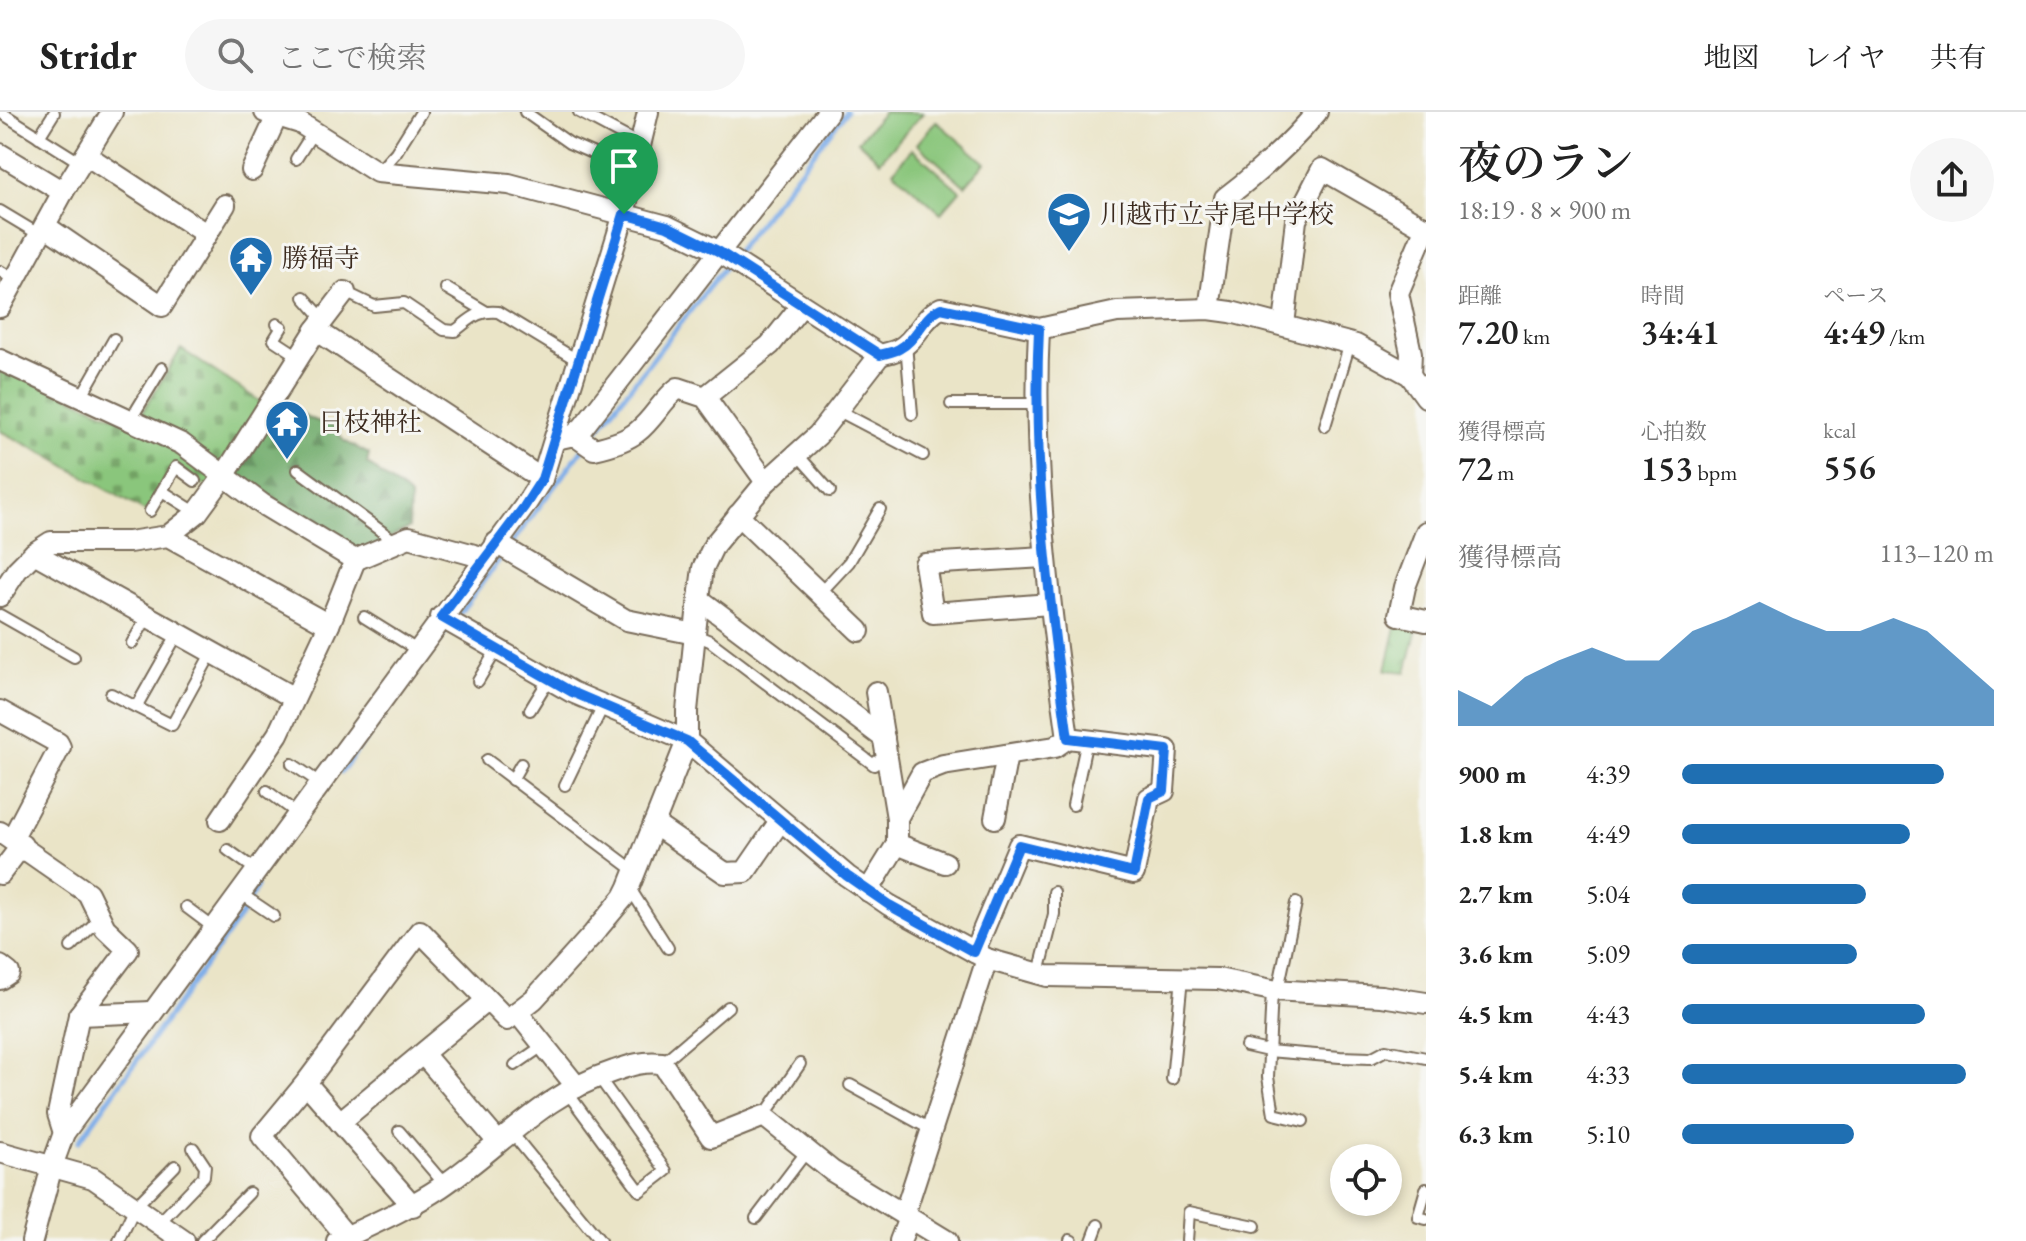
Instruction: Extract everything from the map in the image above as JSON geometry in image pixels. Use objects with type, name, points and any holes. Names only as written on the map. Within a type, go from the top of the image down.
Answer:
[{"type":"street","points":[[0,307],[8,275],[42,230],[112,112]]},
{"type":"street","points":[[32,1241],[64,1133],[491,551],[542,479],[565,437],[577,360],[624,214],[648,112]]},
{"type":"street","points":[[565,437],[583,427],[828,112]]},
{"type":"street","points":[[1209,309],[1225,198],[1283,150],[1317,112]]},
{"type":"street","points":[[252,170],[271,114],[307,122],[377,172],[509,184],[667,226],[718,251],[880,355]]},
{"type":"street","points":[[0,154],[63,192]]},
{"type":"street","points":[[84,159],[206,234]]},
{"type":"street","points":[[1284,325],[1296,220],[1322,169],[1426,228],[1419,258],[1398,293],[1411,353],[1410,375]]},
{"type":"street","points":[[42,230],[162,306],[225,205]]},
{"type":"street","points":[[0,596],[9,564],[51,542],[129,542],[168,536],[197,513],[320,325],[345,292]]},
{"type":"street","points":[[705,397],[770,345],[801,306]]},
{"type":"street","points":[[947,1241],[832,1171],[764,1116],[711,1137],[662,1063],[644,1061],[598,1076],[572,1090],[532,1113],[445,1185],[413,1206],[342,1239],[262,1136],[306,1083],[420,931],[507,1020],[534,999],[624,897],[687,741],[687,711],[703,568],[714,545],[766,482],[818,435],[880,355],[898,350],[906,344],[930,313],[941,308],[1039,329],[1117,312],[1209,309],[1231,312],[1350,343],[1410,375],[1426,397]]},
{"type":"street","points":[[320,325],[542,479]]},
{"type":"street","points":[[1039,329],[1038,404],[1044,557],[1050,604],[1077,739]]},
{"type":"street","points":[[0,360],[182,444],[262,504],[355,560]]},
{"type":"street","points":[[565,437],[594,449],[608,446],[637,433],[678,388],[705,397],[766,482]]},
{"type":"street","points":[[738,515],[859,631]]},
{"type":"street","points":[[1426,532],[1405,587],[1399,615],[1426,621]]},
{"type":"street","points":[[168,536],[329,625]]},
{"type":"street","points":[[220,820],[278,734],[329,625],[355,560],[396,542],[409,537],[491,551],[626,620],[695,634]]},
{"type":"street","points":[[34,553],[294,698]]},
{"type":"street","points":[[1044,557],[925,564],[933,613],[1050,604]]},
{"type":"street","points":[[699,599],[884,738]]},
{"type":"street","points":[[441,617],[549,679],[603,706],[687,741],[868,891],[981,955],[1039,973],[1110,978],[1218,979],[1275,990],[1381,996],[1426,1003]]},
{"type":"street","points":[[868,891],[897,844],[897,818],[876,692]]},
{"type":"street","points":[[0,711],[58,743],[60,747],[11,838],[0,874]]},
{"type":"street","points":[[897,818],[922,773],[943,765],[1055,747],[1077,739],[1167,750],[1164,791],[1149,798],[1134,873],[1019,845],[981,955],[900,1241]]},
{"type":"street","points":[[995,818],[1007,755]]},
{"type":"street","points":[[654,824],[725,873],[745,872],[780,821]]},
{"type":"street","points":[[11,838],[88,893],[105,928],[128,950],[79,1015],[58,1114],[64,1133]]},
{"type":"street","points":[[897,844],[945,863]]},
{"type":"street","points":[[0,966],[9,973],[0,979]]},
{"type":"street","points":[[340,1122],[486,1001]]},
{"type":"street","points":[[79,1015],[152,1012]]},
{"type":"street","points":[[517,1012],[544,1045],[572,1090]]},
{"type":"street","points":[[423,1054],[504,1137]]},
{"type":"street","points":[[306,1083],[413,1206]]},
{"type":"street","points":[[0,1152],[93,1178],[184,1241]]},
{"type":"lane","points":[[0,112],[39,137],[84,159]]},
{"type":"lane","points":[[377,172],[396,152],[421,112]]},
{"type":"lane","points":[[525,112],[569,143],[594,154],[640,150]]},
{"type":"lane","points":[[579,112],[640,150]]},
{"type":"lane","points":[[39,137],[54,113]]},
{"type":"lane","points":[[296,159],[307,122]]},
{"type":"lane","points":[[0,211],[42,230]]},
{"type":"lane","points":[[446,288],[485,311]]},
{"type":"lane","points":[[345,292],[374,306],[404,303],[444,330],[455,331],[474,314],[498,312],[577,360]]},
{"type":"lane","points":[[304,297],[320,325]]},
{"type":"lane","points":[[277,324],[282,327],[274,340],[300,357]]},
{"type":"lane","points":[[81,397],[114,339]]},
{"type":"lane","points":[[1325,426],[1350,343]]},
{"type":"lane","points":[[906,344],[912,414]]},
{"type":"lane","points":[[131,419],[162,368]]},
{"type":"lane","points":[[951,404],[1038,404]]},
{"type":"lane","points":[[837,410],[923,455]]},
{"type":"lane","points":[[797,454],[830,491]]},
{"type":"lane","points":[[150,511],[176,467],[195,481]]},
{"type":"lane","points":[[298,470],[396,542]]},
{"type":"lane","points":[[162,491],[197,513]]},
{"type":"lane","points":[[821,592],[849,562],[880,509]]},
{"type":"lane","points":[[0,615],[74,657]]},
{"type":"lane","points":[[132,643],[148,616]]},
{"type":"lane","points":[[364,617],[417,650]]},
{"type":"lane","points":[[136,707],[178,633]]},
{"type":"lane","points":[[695,634],[710,641],[874,765],[877,761],[889,770]]},
{"type":"lane","points":[[478,681],[497,649]]},
{"type":"lane","points":[[111,694],[172,725],[212,652]]},
{"type":"lane","points":[[530,710],[549,679]]},
{"type":"lane","points":[[565,785],[603,706]]},
{"type":"lane","points":[[1073,805],[1077,739]]},
{"type":"lane","points":[[487,760],[632,879],[668,948]]},
{"type":"lane","points":[[292,764],[320,783]]},
{"type":"lane","points":[[512,780],[521,764]]},
{"type":"lane","points":[[267,791],[298,814]]},
{"type":"lane","points":[[228,850],[256,870]]},
{"type":"lane","points":[[1039,973],[1054,914],[1054,892]]},
{"type":"lane","points":[[240,893],[274,916]]},
{"type":"lane","points":[[1296,903],[1275,990],[1268,1077],[1274,1114],[1303,1121]]},
{"type":"lane","points":[[186,907],[214,928]]},
{"type":"lane","points":[[71,947],[99,919]]},
{"type":"lane","points":[[1172,1079],[1182,978]]},
{"type":"lane","points":[[662,1063],[728,1007]]},
{"type":"lane","points":[[515,1065],[544,1045]]},
{"type":"lane","points":[[1246,1046],[1268,1051],[1371,1058],[1386,1050],[1426,1058]]},
{"type":"lane","points":[[764,1116],[800,1064]]},
{"type":"lane","points":[[572,1090],[640,1191],[666,1171],[598,1076]]},
{"type":"lane","points":[[850,1085],[933,1131]]},
{"type":"lane","points":[[399,1131],[445,1185]]},
{"type":"lane","points":[[504,1137],[600,1241]]},
{"type":"lane","points":[[159,1223],[204,1176],[205,1166],[193,1148]]},
{"type":"lane","points":[[756,1218],[807,1151]]},
{"type":"lane","points":[[119,1241],[135,1207],[175,1166]]},
{"type":"lane","points":[[1426,1189],[1418,1217],[1426,1219]]},
{"type":"lane","points":[[202,1241],[249,1193]]},
{"type":"lane","points":[[1187,1241],[1189,1212],[1255,1226]]},
{"type":"lane","points":[[1092,1241],[1098,1225]]},
{"type":"green space","points":[[884,112],[923,113],[880,161],[858,141]]},
{"type":"green space","points":[[936,121],[985,163],[965,186],[917,144]]},
{"type":"green space","points":[[912,149],[960,191],[941,213],[893,171]]},
{"type":"green space","points":[[181,349],[264,404],[223,468],[140,416]]},
{"type":"green space","points":[[0,367],[153,433],[216,473],[210,489],[174,464],[146,512],[0,431]]},
{"type":"green space","points":[[279,400],[311,419],[333,426],[344,441],[369,454],[367,464],[410,497],[409,528],[361,552],[343,545],[327,526],[311,524],[290,514],[274,496],[262,496],[238,475],[256,447],[256,437]]},
{"type":"green space","points":[[1397,623],[1418,625],[1406,672],[1386,670]]},
{"type":"waterway","points":[[733,256],[846,112]]},
{"type":"waterway","points":[[590,439],[727,264]]},
{"type":"waterway","points":[[511,544],[584,447]]},
{"type":"waterway","points":[[456,618],[505,552]]},
{"type":"waterway","points":[[341,772],[450,626]]},
{"type":"waterway","points":[[79,1141],[242,914],[257,886]]},
{"type":"place","name":"川越市立寺尾中学校","points":[[1069,253]]},
{"type":"place","name":"勝福寺","points":[[251,297]]},
{"type":"place","name":"日枝神社","points":[[287,461]]},
{"type":"route","points":[[624,214],[667,226],[718,251],[880,355],[898,350],[906,344],[930,313],[941,308],[1039,329],[1039,466],[1044,557],[1068,738],[1167,750],[1164,791],[1149,798],[1134,873],[1019,845],[974,952],[889,905],[847,876],[687,741],[572,692],[441,617],[542,479],[624,214]]}]
